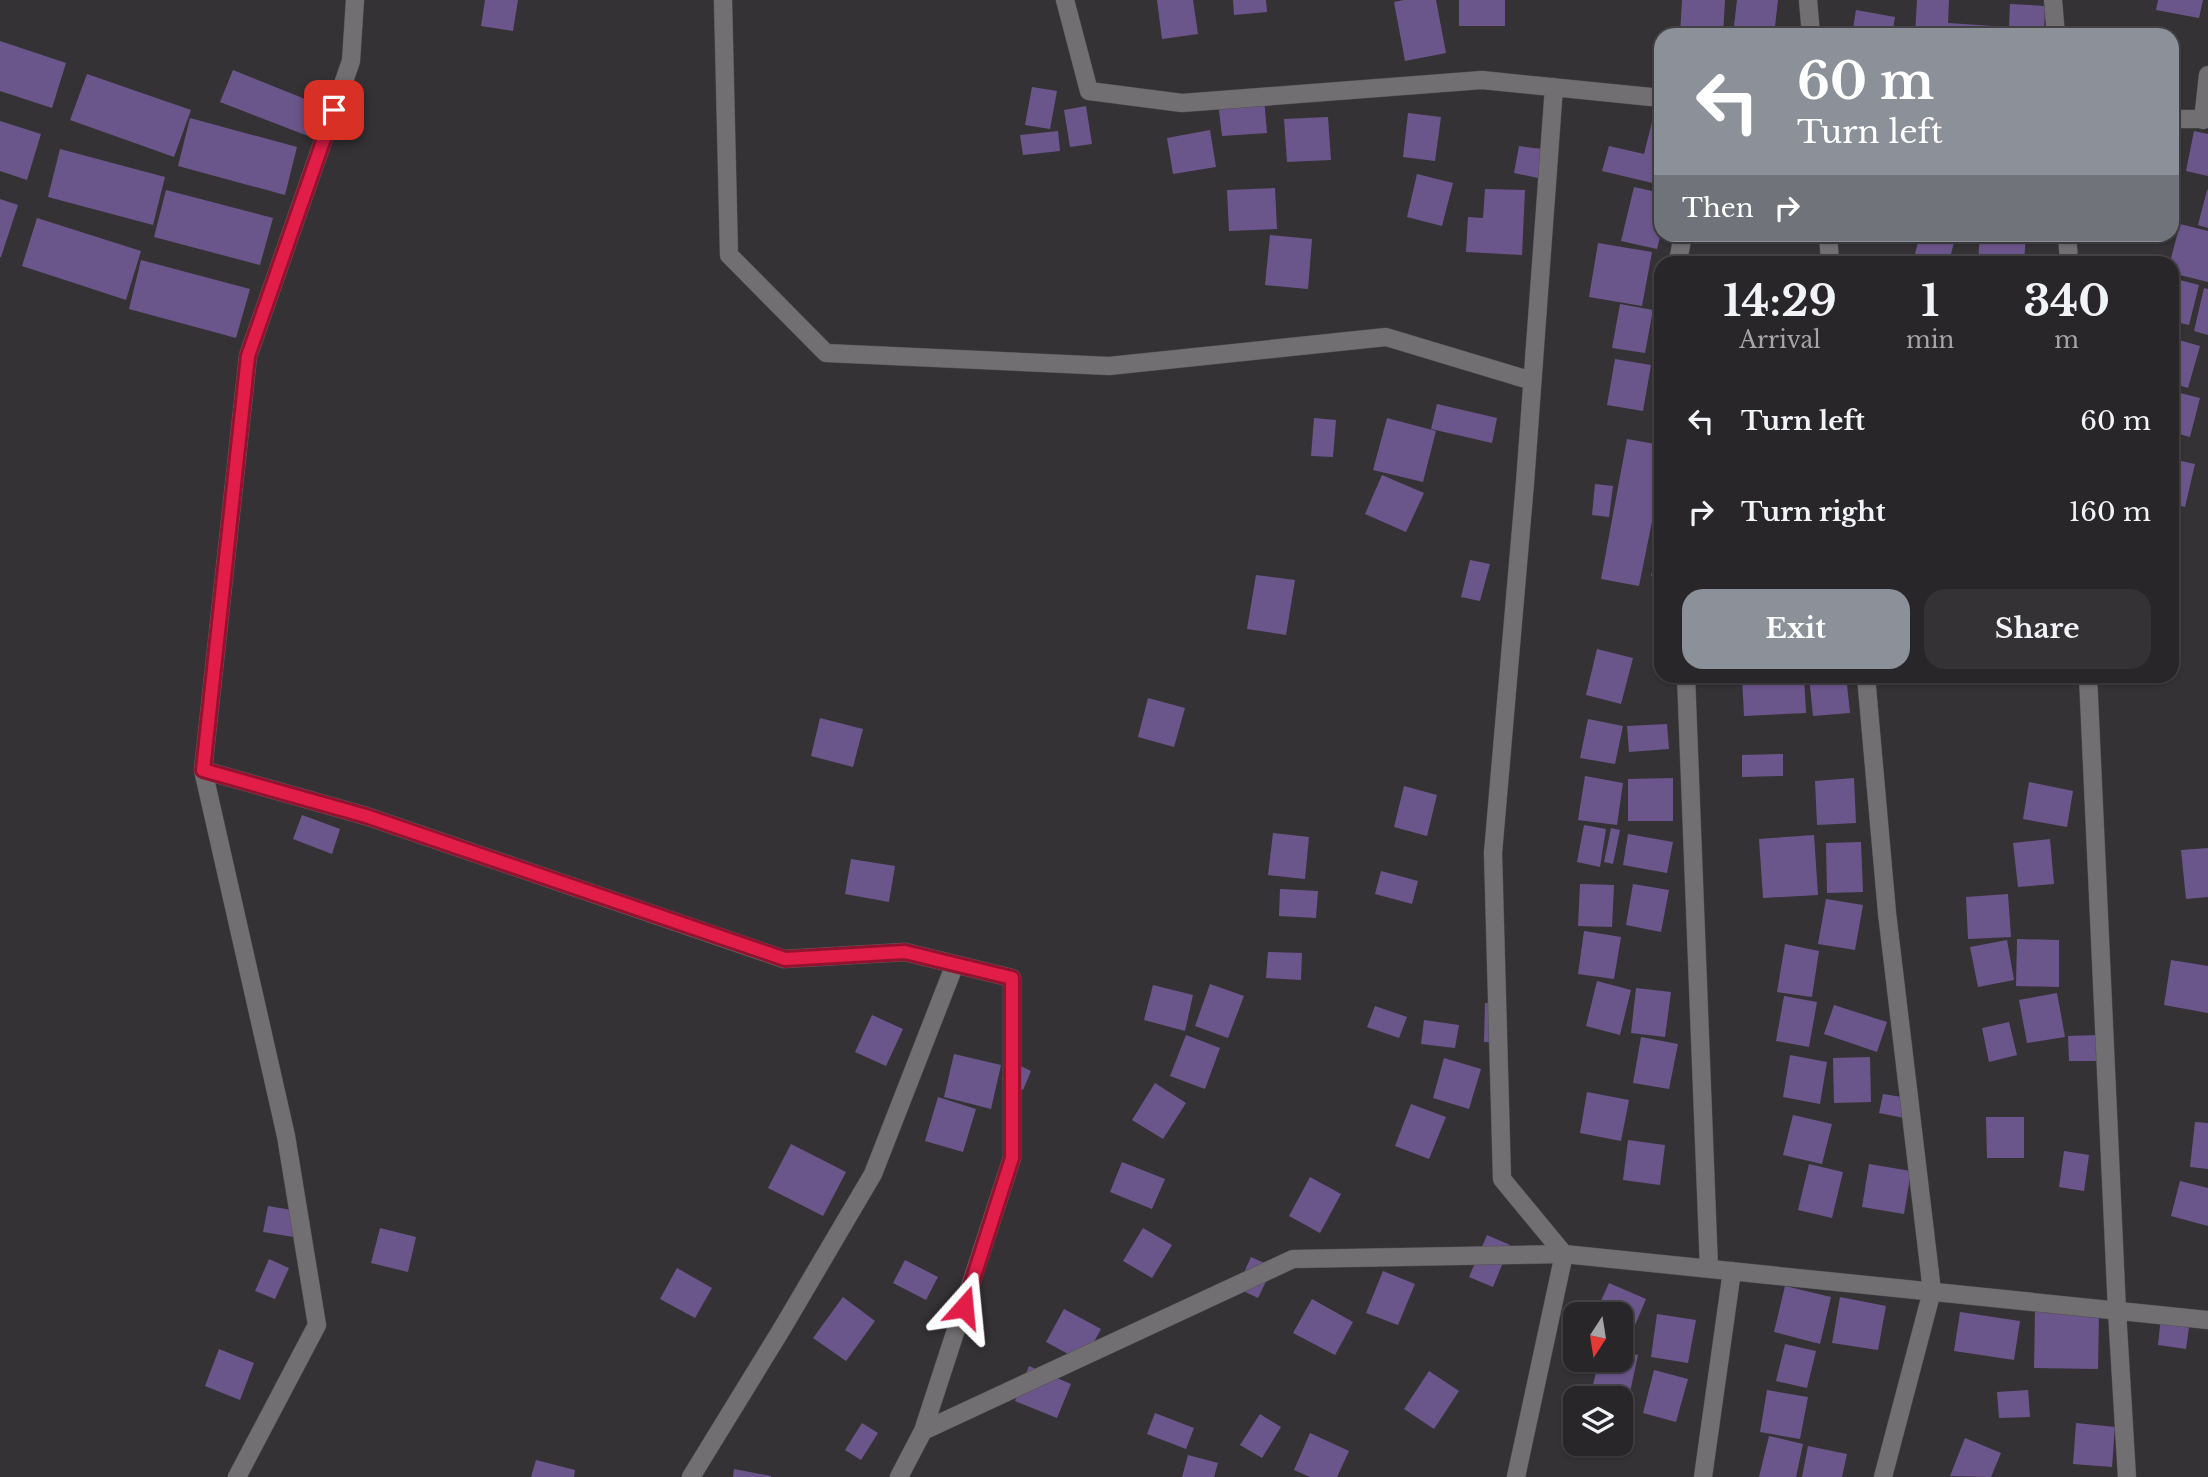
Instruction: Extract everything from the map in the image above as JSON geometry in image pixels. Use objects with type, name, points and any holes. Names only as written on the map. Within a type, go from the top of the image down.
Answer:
[{"type":"street","points":[[237,1477],[317,1325],[286,1136],[203,770],[248,356],[351,61],[355,0]]},
{"type":"street","points":[[723,0],[729,255],[826,353],[1109,366],[1386,337],[1532,381]]},
{"type":"street","points":[[1065,0],[1089,91],[1182,103],[1482,80],[1654,97]]},
{"type":"street","points":[[1808,0],[1810,28]]},
{"type":"street","points":[[2053,0],[2055,28]]},
{"type":"street","points":[[2179,119],[2205,120],[2208,75]]},
{"type":"street","points":[[1554,87],[1493,853],[1502,1179],[1564,1254]]},
{"type":"street","points":[[1686,683],[1709,1269]]},
{"type":"street","points":[[1867,683],[1887,914],[1932,1292],[1883,1477]]},
{"type":"street","points":[[2088,683],[2127,1477]]},
{"type":"street","points":[[203,770],[366,816],[785,959],[905,952],[1012,978],[1012,1158],[923,1431],[899,1477]]},
{"type":"street","points":[[691,1477],[873,1174],[955,964]]},
{"type":"street","points":[[1516,1477],[1564,1254]]},
{"type":"street","points":[[923,1431],[1293,1259],[1564,1254],[2208,1320]]},
{"type":"street","points":[[1703,1477],[1732,1271]]},
{"type":"building","points":[[485,0],[518,0],[513,31],[481,26]]},
{"type":"building","points":[[1157,0],[1193,0],[1198,34],[1162,39]]},
{"type":"building","points":[[1233,0],[1266,0],[1267,12],[1234,15]]},
{"type":"building","points":[[1436,0],[1446,53],[1405,61],[1394,2]]},
{"type":"building","points":[[1459,0],[1505,0],[1505,26],[1459,26]]},
{"type":"building","points":[[1682,0],[1725,0],[1723,28],[1680,28]]},
{"type":"building","points":[[1737,0],[1778,0],[1775,28],[1734,28]]},
{"type":"building","points":[[1917,0],[1949,0],[1948,23],[2009,27],[2010,4],[2045,6],[2044,28],[1915,28]]},
{"type":"building","points":[[2158,0],[2203,0],[2199,18],[2156,10]]},
{"type":"building","points":[[1856,10],[1895,17],[1893,28],[1853,28]]},
{"type":"building","points":[[0,41],[66,63],[52,108],[0,91]]},
{"type":"building","points":[[233,70],[320,105],[308,136],[220,102]]},
{"type":"building","points":[[87,74],[191,110],[174,157],[70,120]]},
{"type":"building","points":[[1032,87],[1057,91],[1050,129],[1025,125]]},
{"type":"building","points":[[1264,98],[1267,133],[1222,136],[1218,102]]},
{"type":"building","points":[[1086,106],[1092,144],[1070,147],[1064,110]]},
{"type":"building","points":[[1408,113],[1441,117],[1435,161],[1403,157]]},
{"type":"building","points":[[1328,117],[1331,160],[1287,162],[1284,119]]},
{"type":"building","points":[[190,118],[297,147],[285,195],[178,166]]},
{"type":"building","points":[[1654,118],[1654,183],[1602,171],[1609,146],[1644,154]]},
{"type":"building","points":[[0,121],[41,134],[27,180],[0,171]]},
{"type":"building","points":[[1210,130],[1216,167],[1173,174],[1167,138]]},
{"type":"building","points":[[1058,131],[1060,151],[1023,155],[1020,135]]},
{"type":"building","points":[[2194,131],[2208,134],[2208,176],[2186,171]]},
{"type":"building","points":[[1519,146],[1542,149],[1538,178],[1514,173]]},
{"type":"building","points":[[60,149],[165,177],[153,225],[48,197]]},
{"type":"building","points":[[1417,174],[1453,183],[1442,226],[1407,217]]},
{"type":"building","points":[[1634,187],[1654,191],[1654,242],[1659,242],[1657,249],[1621,241]]},
{"type":"building","points":[[1275,188],[1277,229],[1229,231],[1227,190]]},
{"type":"building","points":[[1485,189],[1525,190],[1522,255],[1466,252],[1468,217],[1483,218]]},
{"type":"building","points":[[166,190],[273,218],[260,265],[154,237]]},
{"type":"building","points":[[2208,190],[2208,228],[2198,225]]},
{"type":"building","points":[[0,199],[18,205],[1,257],[0,257]]},
{"type":"building","points":[[37,218],[141,251],[126,300],[22,266]]},
{"type":"building","points":[[2180,224],[2208,231],[2208,282],[2179,275],[2179,256],[2172,256],[2175,242],[2179,242]]},
{"type":"building","points":[[1270,235],[1312,239],[1308,289],[1265,285]]},
{"type":"building","points":[[1918,242],[1954,242],[1950,256],[1914,256]]},
{"type":"building","points":[[1979,242],[2025,242],[2024,256],[1978,256]]},
{"type":"building","points":[[1598,243],[1652,252],[1642,306],[1589,297]]},
{"type":"building","points":[[141,260],[250,289],[236,338],[129,309]]},
{"type":"building","points":[[2179,280],[2199,285],[2189,325],[2179,323]]},
{"type":"building","points":[[2204,288],[2208,289],[2208,335],[2194,331]]},
{"type":"building","points":[[1620,304],[1653,310],[1645,353],[1612,348]]},
{"type":"building","points":[[2179,340],[2200,346],[2188,388],[2179,385]]},
{"type":"building","points":[[1615,359],[1651,365],[1643,411],[1607,405]]},
{"type":"building","points":[[2179,393],[2200,398],[2190,437],[2179,434]]},
{"type":"building","points":[[1437,404],[1497,418],[1492,443],[1431,429]]},
{"type":"building","points":[[1314,418],[1336,420],[1333,457],[1311,456]]},
{"type":"building","points":[[1387,418],[1436,431],[1423,482],[1373,470]]},
{"type":"building","points":[[1627,439],[1654,444],[1654,512],[1639,586],[1601,579]]},
{"type":"building","points":[[2179,461],[2195,464],[2185,507],[2179,506]]},
{"type":"building","points":[[1382,475],[1424,493],[1406,532],[1365,514]]},
{"type":"building","points":[[1595,484],[1613,486],[1609,517],[1592,515]]},
{"type":"building","points":[[1470,560],[1490,564],[1480,601],[1461,597]]},
{"type":"building","points":[[1256,575],[1295,580],[1286,635],[1247,629]]},
{"type":"building","points":[[1597,649],[1633,658],[1621,704],[1586,695]]},
{"type":"building","points":[[1742,683],[1804,683],[1806,713],[1744,716]]},
{"type":"building","points":[[1810,683],[1847,683],[1850,713],[1813,716]]},
{"type":"building","points":[[1148,698],[1185,708],[1174,747],[1138,737]]},
{"type":"building","points":[[820,718],[863,729],[853,767],[811,756]]},
{"type":"building","points":[[1588,719],[1623,726],[1615,764],[1580,758]]},
{"type":"building","points":[[1667,724],[1669,749],[1629,752],[1627,726]]},
{"type":"building","points":[[1783,754],[1783,776],[1742,777],[1742,755]]},
{"type":"building","points":[[1585,776],[1623,783],[1617,825],[1578,820]]},
{"type":"building","points":[[1673,778],[1673,821],[1628,821],[1628,779]]},
{"type":"building","points":[[1854,778],[1856,823],[1817,825],[1815,781]]},
{"type":"building","points":[[2029,782],[2073,791],[2067,827],[2023,819]]},
{"type":"building","points":[[1404,786],[1437,795],[1427,836],[1394,827]]},
{"type":"building","points":[[302,815],[340,829],[332,854],[293,839]]},
{"type":"building","points":[[1584,825],[1606,829],[1600,867],[1577,862]]},
{"type":"building","points":[[1611,828],[1620,830],[1613,864],[1604,862]]},
{"type":"building","points":[[1273,833],[1309,837],[1305,879],[1268,875]]},
{"type":"building","points":[[1628,834],[1673,842],[1667,873],[1623,865]]},
{"type":"building","points":[[1814,835],[1818,895],[1763,898],[1759,839]]},
{"type":"building","points":[[2050,839],[2054,884],[2018,887],[2013,843]]},
{"type":"building","points":[[1861,842],[1863,892],[1827,893],[1826,843]]},
{"type":"building","points":[[2208,848],[2208,897],[2186,899],[2181,850]]},
{"type":"building","points":[[851,859],[895,866],[889,902],[845,894]]},
{"type":"building","points":[[1381,871],[1418,881],[1412,904],[1375,894]]},
{"type":"building","points":[[1580,884],[1614,885],[1612,927],[1578,926]]},
{"type":"building","points":[[1633,884],[1669,890],[1661,932],[1626,925]]},
{"type":"building","points":[[1280,889],[1318,891],[1316,918],[1279,916]]},
{"type":"building","points":[[2008,894],[2011,937],[1968,939],[1966,897]]},
{"type":"building","points":[[1826,899],[1863,905],[1855,950],[1818,944]]},
{"type":"building","points":[[1584,931],[1621,937],[1614,979],[1578,974]]},
{"type":"building","points":[[2017,939],[2059,940],[2059,987],[2016,986]]},
{"type":"building","points":[[2007,940],[2014,980],[1978,987],[1970,947]]},
{"type":"building","points":[[1785,944],[1819,951],[1812,997],[1777,992]]},
{"type":"building","points":[[1268,952],[1302,953],[1301,980],[1266,978]]},
{"type":"building","points":[[2171,960],[2208,966],[2208,1013],[2164,1005]]},
{"type":"building","points":[[1597,981],[1631,990],[1620,1035],[1586,1026]]},
{"type":"building","points":[[1210,984],[1244,996],[1228,1038],[1195,1026]]},
{"type":"building","points":[[1153,985],[1193,995],[1185,1031],[1144,1020]]},
{"type":"building","points":[[1636,988],[1671,992],[1665,1037],[1631,1033]]},
{"type":"building","points":[[2057,993],[2065,1037],[2027,1043],[2019,1000]]},
{"type":"building","points":[[1784,996],[1817,1002],[1809,1047],[1776,1041]]},
{"type":"building","points":[[1485,1003],[1506,1004],[1505,1043],[1484,1042]]},
{"type":"building","points":[[1834,1005],[1887,1022],[1877,1052],[1824,1034]]},
{"type":"building","points":[[1375,1006],[1407,1017],[1399,1038],[1367,1027]]},
{"type":"building","points":[[872,1015],[903,1029],[886,1066],[855,1052]]},
{"type":"building","points":[[1424,1020],[1459,1025],[1455,1048],[1421,1044]]},
{"type":"building","points":[[2009,1022],[2017,1055],[1989,1062],[1982,1028]]},
{"type":"building","points":[[1186,1035],[1220,1048],[1205,1089],[1170,1076]]},
{"type":"building","points":[[2098,1035],[2098,1061],[2069,1061],[2068,1036]]},
{"type":"building","points":[[1641,1037],[1678,1044],[1669,1089],[1633,1083]]},
{"type":"building","points":[[954,1054],[1001,1065],[991,1109],[944,1097]]},
{"type":"building","points":[[1790,1055],[1827,1062],[1820,1104],[1783,1097]]},
{"type":"building","points":[[1870,1057],[1871,1102],[1834,1103],[1833,1058]]},
{"type":"building","points":[[1444,1058],[1481,1069],[1469,1109],[1433,1098]]},
{"type":"building","points":[[1010,1061],[1031,1071],[1023,1090],[1002,1080]]},
{"type":"building","points":[[1155,1083],[1186,1103],[1163,1139],[1132,1120]]},
{"type":"building","points":[[1587,1092],[1629,1100],[1621,1141],[1580,1133]]},
{"type":"building","points":[[1883,1094],[1908,1098],[1904,1118],[1879,1113]]},
{"type":"building","points":[[938,1097],[976,1109],[963,1152],[925,1141]]},
{"type":"building","points":[[1411,1104],[1446,1117],[1429,1159],[1395,1146]]},
{"type":"building","points":[[1793,1115],[1832,1124],[1822,1164],[1783,1155]]},
{"type":"building","points":[[1986,1117],[2024,1117],[2024,1158],[1987,1158]]},
{"type":"building","points":[[2195,1122],[2208,1123],[2208,1169],[2190,1167]]},
{"type":"building","points":[[1628,1140],[1665,1145],[1660,1185],[1623,1180]]},
{"type":"building","points":[[791,1144],[846,1172],[823,1216],[768,1188]]},
{"type":"building","points":[[2064,1151],[2089,1155],[2084,1191],[2059,1187]]},
{"type":"building","points":[[1122,1162],[1165,1179],[1152,1209],[1110,1192]]},
{"type":"building","points":[[1809,1164],[1843,1172],[1832,1218],[1798,1210]]},
{"type":"building","points":[[1869,1164],[1911,1171],[1904,1214],[1862,1207]]},
{"type":"building","points":[[1310,1177],[1341,1194],[1320,1233],[1289,1216]]},
{"type":"building","points":[[2180,1181],[2208,1188],[2208,1226],[2171,1216]]},
{"type":"building","points":[[268,1206],[304,1212],[300,1238],[263,1232]]},
{"type":"building","points":[[380,1228],[416,1237],[408,1272],[371,1263]]},
{"type":"building","points":[[1143,1228],[1172,1245],[1152,1278],[1123,1261]]},
{"type":"building","points":[[1487,1235],[1510,1245],[1493,1287],[1469,1277]]},
{"type":"building","points":[[1251,1257],[1273,1267],[1258,1298],[1237,1288]]},
{"type":"building","points":[[269,1259],[289,1268],[275,1299],[255,1291]]},
{"type":"building","points":[[905,1260],[938,1277],[926,1300],[893,1283]]},
{"type":"building","points":[[677,1268],[712,1288],[695,1318],[660,1299]]},
{"type":"building","points":[[1383,1271],[1415,1284],[1398,1325],[1366,1313]]},
{"type":"building","points":[[1609,1283],[1646,1299],[1633,1330],[1633,1302],[1600,1302]]},
{"type":"building","points":[[1785,1286],[1831,1297],[1820,1344],[1774,1332]]},
{"type":"building","points":[[843,1297],[875,1321],[846,1361],[813,1338]]},
{"type":"building","points":[[1840,1297],[1886,1306],[1878,1350],[1832,1343]]},
{"type":"building","points":[[1312,1299],[1353,1322],[1335,1355],[1293,1333]]},
{"type":"building","points":[[1064,1309],[1101,1329],[1083,1362],[1046,1342]]},
{"type":"building","points":[[2035,1310],[2099,1312],[2098,1369],[2034,1368]]},
{"type":"building","points":[[1960,1312],[2020,1321],[2014,1360],[1954,1351]]},
{"type":"building","points":[[1657,1314],[1696,1320],[1688,1363],[1651,1357]]},
{"type":"building","points":[[2161,1316],[2190,1320],[2186,1349],[2158,1345]]},
{"type":"building","points":[[1785,1344],[1816,1351],[1807,1388],[1776,1381]]},
{"type":"building","points":[[219,1349],[254,1363],[240,1400],[205,1386]]},
{"type":"building","points":[[1633,1354],[1638,1355],[1631,1386],[1593,1386],[1596,1372],[1633,1372]]},
{"type":"building","points":[[1029,1366],[1071,1384],[1057,1418],[1015,1401]]},
{"type":"building","points":[[1654,1370],[1688,1379],[1676,1422],[1643,1413]]},
{"type":"building","points":[[1429,1371],[1459,1391],[1434,1429],[1404,1409]]},
{"type":"building","points":[[1767,1390],[1808,1397],[1800,1439],[1760,1432]]},
{"type":"building","points":[[2028,1390],[2030,1417],[1999,1418],[1997,1392]]},
{"type":"building","points":[[1155,1413],[1194,1428],[1186,1449],[1147,1434]]},
{"type":"building","points":[[1260,1414],[1281,1427],[1262,1458],[1240,1445]]},
{"type":"building","points":[[862,1423],[878,1433],[861,1460],[845,1450]]},
{"type":"building","points":[[2076,1423],[2115,1427],[2112,1467],[2073,1464]]},
{"type":"building","points":[[1310,1433],[1349,1451],[1337,1477],[1310,1477],[1294,1470]]},
{"type":"building","points":[[1769,1436],[1803,1444],[1796,1477],[1759,1477]]},
{"type":"building","points":[[1965,1438],[2001,1453],[1991,1477],[1950,1476]]},
{"type":"building","points":[[1808,1446],[1847,1454],[1842,1477],[1802,1477]]},
{"type":"building","points":[[1188,1455],[1218,1463],[1214,1477],[1182,1477]]},
{"type":"building","points":[[536,1460],[575,1470],[574,1477],[531,1477]]},
{"type":"building","points":[[734,1469],[771,1476],[771,1477],[733,1477]]},
{"type":"route","points":[[334,110],[248,356],[203,770],[366,816],[785,959],[905,952],[1012,978],[1012,1158],[964,1307]]}]
